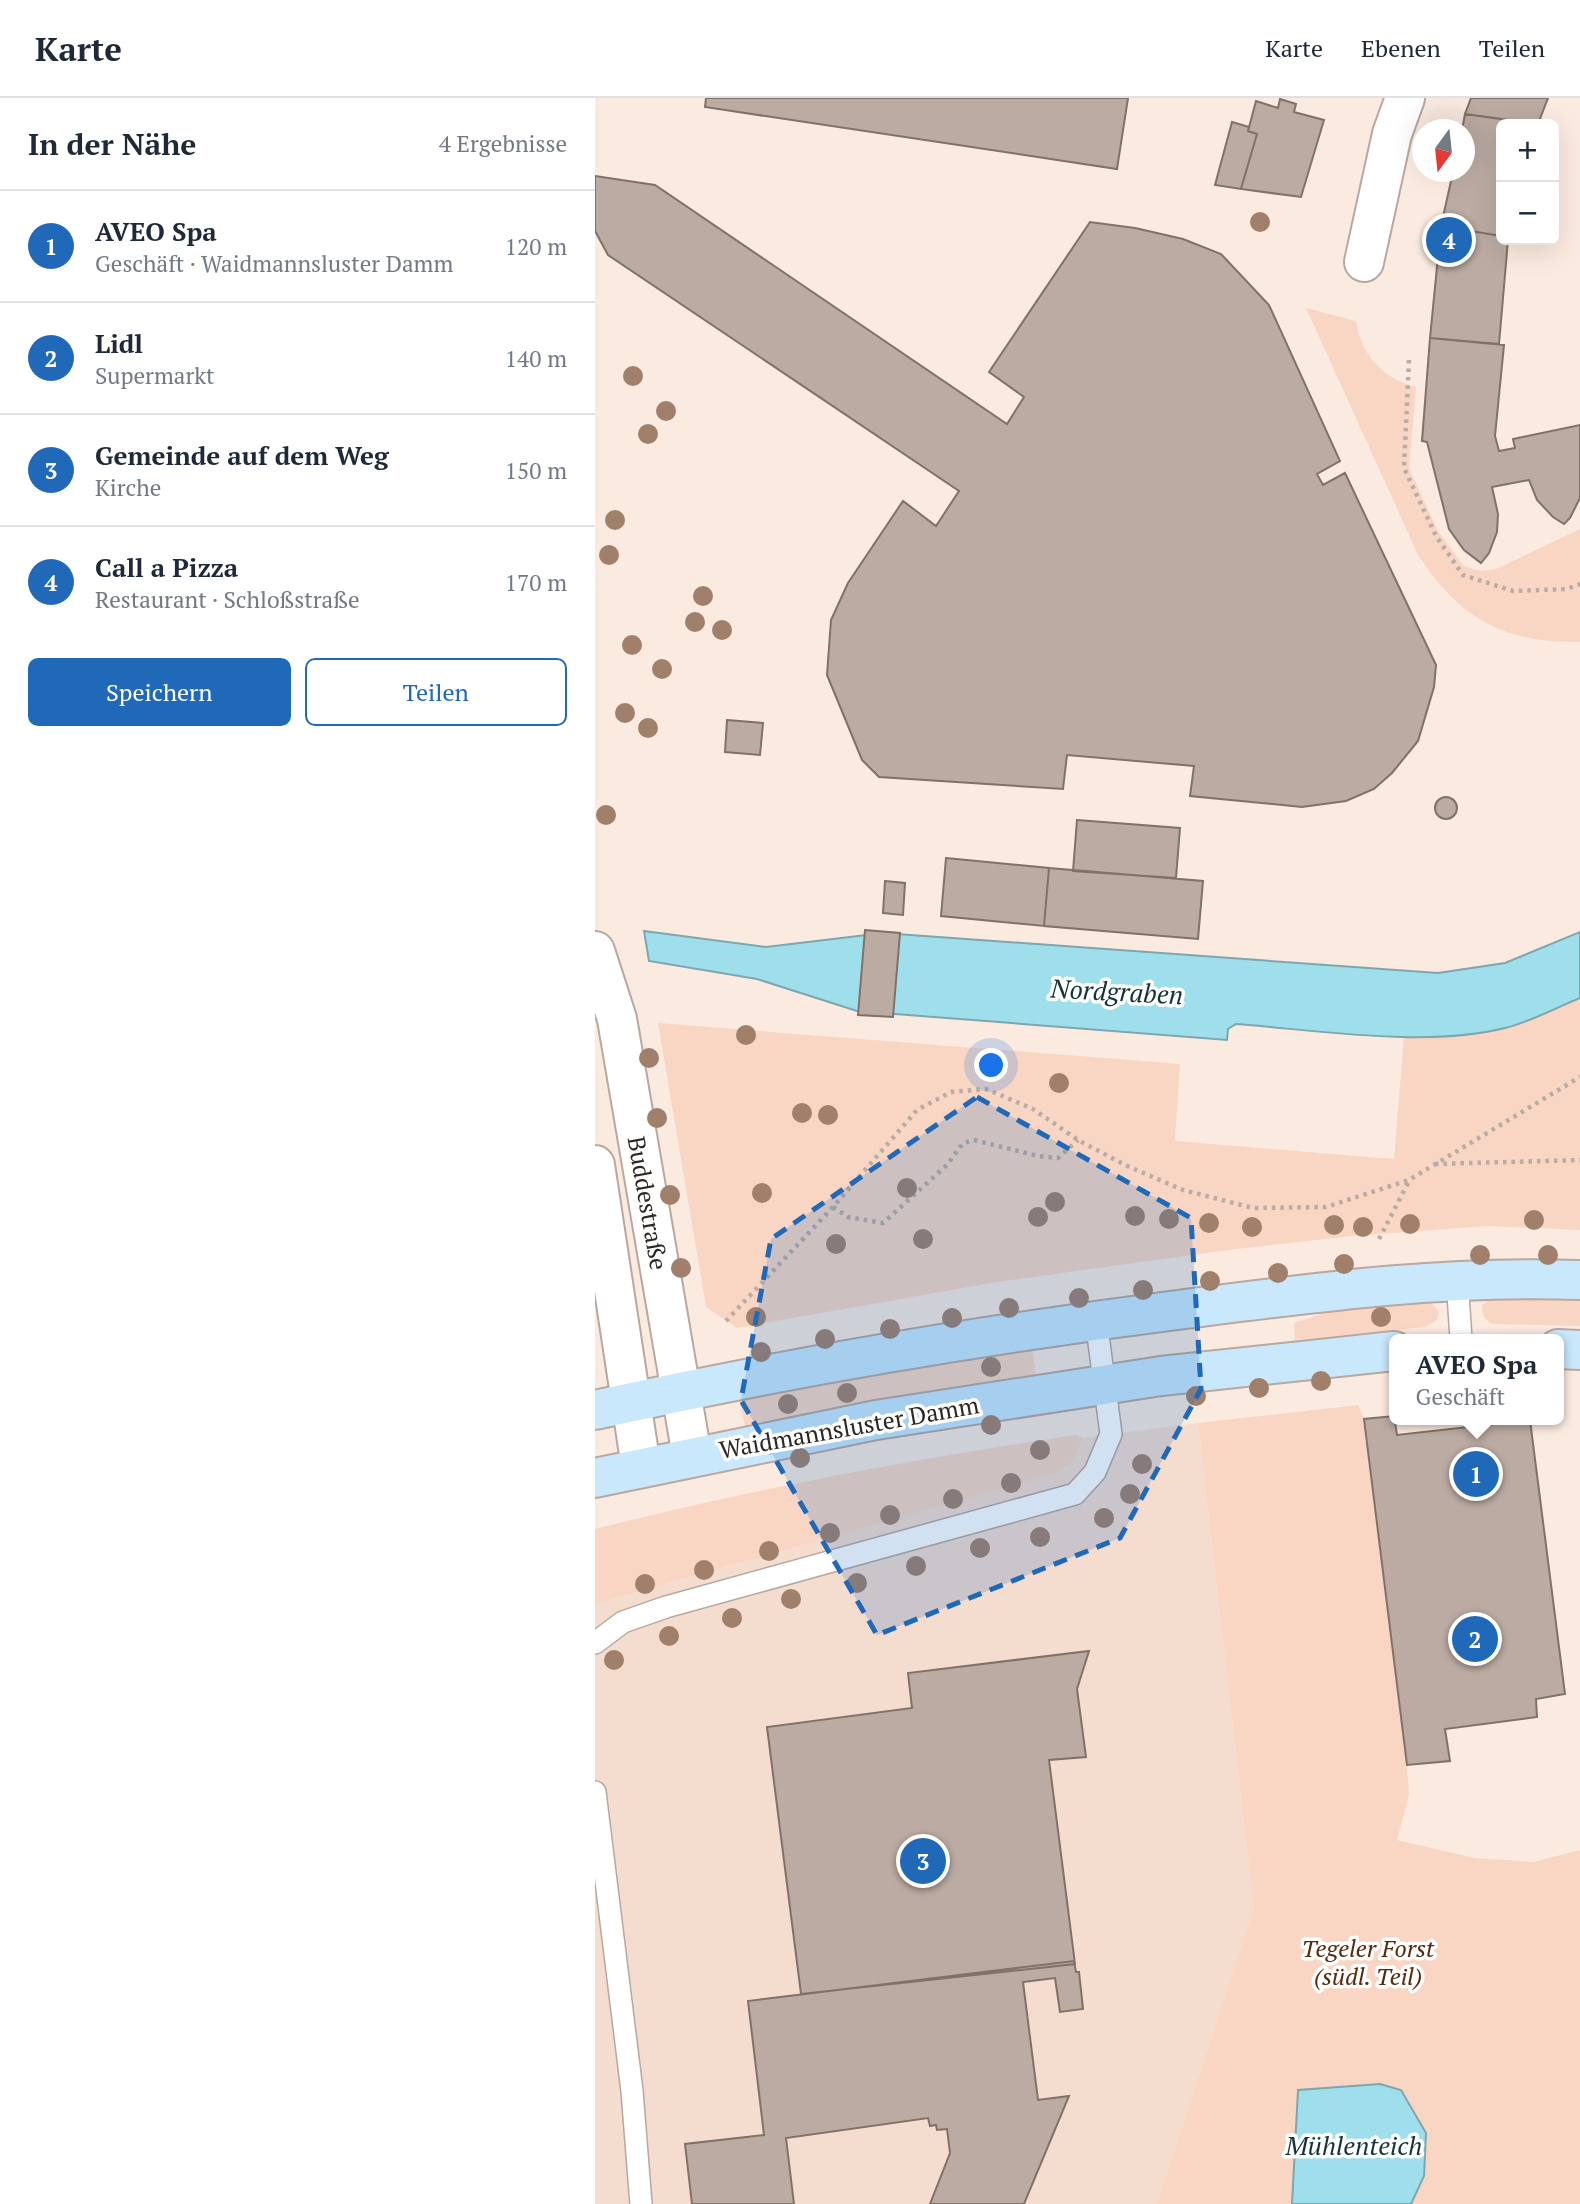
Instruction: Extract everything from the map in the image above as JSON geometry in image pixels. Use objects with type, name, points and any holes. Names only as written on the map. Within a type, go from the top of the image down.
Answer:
[{"type":"main road","points":[[595,1410],[872,1355],[1096,1320],[1383,1283],[1457,1279],[1580,1280]]},
{"type":"main road","name":"Waidmannsluster Damm","points":[[595,1478],[876,1420],[1105,1384],[1389,1352]]},
{"type":"street","points":[[1364,262],[1392,134],[1405,98]]},
{"type":"street","name":"Buddestraße","points":[[595,951],[617,1018],[692,1456]]},
{"type":"street","name":"Buddestraße","points":[[595,1165],[641,1467]]},
{"type":"lane","points":[[1457,1279],[1461,1334]]},
{"type":"lane","points":[[595,1643],[623,1622],[666,1607],[1075,1494],[1095,1472],[1111,1434],[1096,1320]]},
{"type":"lane","points":[[595,1792],[632,2091],[641,2204]]},
{"type":"path","points":[[1409,359],[1404,468],[1436,536],[1464,575],[1513,591],[1567,589],[1580,584]]},
{"type":"path","points":[[726,1321],[833,1207],[917,1110],[951,1092],[986,1089],[1033,1109],[1078,1140],[1125,1165],[1183,1190],[1253,1208],[1326,1207],[1409,1180],[1580,1077]]},
{"type":"path","points":[[833,1207],[848,1217],[883,1223],[947,1165],[963,1143],[974,1140],[1038,1156],[1058,1158],[1078,1140]]},
{"type":"path","points":[[1434,1164],[1580,1160]]},
{"type":"path","points":[[1379,1239],[1409,1180]]},
{"type":"highlighted area","points":[[977,1097],[1191,1218],[1201,1389],[1120,1538],[877,1635],[741,1400],[771,1239]]},
{"type":"shaded area","points":[[1198,1423],[1254,1909],[1157,2204],[595,2204],[595,1604],[1055,1474],[1065,1469],[1079,1451],[1083,1438]]},
{"type":"green space","points":[[1306,308],[1356,321],[1363,345],[1376,364],[1393,378],[1416,387],[1409,468],[1438,531],[1464,566],[1481,571],[1496,569],[1580,529],[1580,642],[1529,638],[1506,632],[1468,611],[1450,596],[1434,577],[1418,555]]},
{"type":"green space","points":[[1580,998],[1580,1230],[1488,1226],[1351,1236],[1236,1249],[997,1282],[737,1328],[706,1307],[658,1023],[1180,1064],[1175,1141],[1394,1159],[1404,1036],[1465,1035],[1506,1028]]},
{"type":"green space","points":[[1493,1298],[1580,1299],[1580,1326],[1493,1324],[1484,1317],[1482,1305]]},
{"type":"green space","points":[[1430,1301],[1439,1312],[1437,1320],[1425,1327],[1295,1340],[1294,1323],[1340,1308]]},
{"type":"green space","points":[[1032,1348],[1036,1374],[745,1426],[739,1399]]},
{"type":"green space","name":"Tegeler Forst (südl. Teil)","points":[[1358,1405],[1364,1419],[1407,1765],[1409,1795],[1397,1840],[1474,1858],[1534,1862],[1580,1850],[1580,2204],[1411,2204],[1424,2176],[1298,2090],[1292,2204],[1157,2204],[1254,1909],[1198,1423]]},
{"type":"green space","points":[[1076,1435],[1083,1438],[1076,1455],[1070,1464],[1055,1474],[595,1604],[595,1529],[834,1476]]},
{"type":"water","name":"Nordgraben","points":[[644,931],[766,947],[883,933],[1438,973],[1505,963],[1580,932],[1580,998],[1533,1019],[1474,1034],[1441,1037],[1371,1036],[1236,1024],[1228,1029],[1227,1040],[857,1011],[757,979],[649,961]]},
{"type":"water","name":"Mühlenteich","points":[[1380,2084],[1401,2090],[1426,2133],[1424,2176],[1411,2204],[1292,2204],[1298,2090]]},
{"type":"building","points":[[706,98],[1128,98],[1117,169],[705,107]]},
{"type":"building","points":[[1471,98],[1548,98],[1540,119],[1502,119],[1465,114]]},
{"type":"building","points":[[1280,99],[1296,104],[1294,112],[1324,120],[1301,197],[1241,189],[1257,134],[1248,131],[1256,101],[1278,108]]},
{"type":"building","points":[[1465,114],[1500,119],[1496,119],[1496,235],[1441,226],[1451,182],[1475,182],[1475,119],[1464,119]]},
{"type":"building","points":[[1232,122],[1249,127],[1248,131],[1257,134],[1241,189],[1215,185]]},
{"type":"building","points":[[595,176],[655,185],[1007,424],[1024,397],[989,372],[1090,222],[1135,228],[1183,239],[1221,254],[1269,305],[1340,461],[1317,474],[1323,485],[1345,473],[1436,665],[1434,687],[1418,741],[1392,773],[1374,789],[1346,801],[1302,807],[1190,796],[1194,766],[1067,755],[1063,789],[879,777],[862,760],[827,675],[831,620],[848,583],[903,501],[936,526],[959,491],[608,255],[595,231]]},
{"type":"building","points":[[1441,226],[1496,235],[1496,245],[1508,245],[1499,344],[1430,338]]},
{"type":"building","points":[[1430,338],[1504,345],[1495,436],[1499,451],[1515,448],[1513,439],[1580,425],[1580,498],[1570,518],[1564,524],[1553,517],[1537,500],[1529,480],[1492,487],[1498,514],[1497,532],[1489,553],[1481,563],[1464,550],[1449,529],[1427,442],[1422,441]]},
{"type":"building","points":[[727,720],[763,723],[760,755],[725,752]]},
{"type":"building","points":[[1446,797],[1456,804],[1457,808],[1450,818],[1446,819],[1436,812],[1435,808],[1442,798]]},
{"type":"building","points":[[1077,820],[1180,828],[1176,878],[1073,871]]},
{"type":"building","points":[[946,858],[1049,868],[1044,926],[941,916]]},
{"type":"building","points":[[1049,868],[1203,881],[1198,939],[1044,926]]},
{"type":"building","points":[[885,881],[905,883],[903,915],[883,913]]},
{"type":"building","points":[[865,930],[900,933],[893,1017],[858,1015]]},
{"type":"building","points":[[1389,1416],[1389,1425],[1395,1425],[1397,1435],[1486,1425],[1531,1425],[1565,1694],[1536,1699],[1537,1717],[1445,1729],[1450,1761],[1407,1765],[1364,1419]]},
{"type":"building","points":[[1089,1651],[1077,1689],[1086,1757],[1049,1760],[1075,1964],[801,1994],[767,1727],[912,1708],[908,1673]]},
{"type":"building","points":[[1074,1961],[1076,1972],[1079,1972],[1083,2009],[1060,2012],[1055,1978],[1023,1982],[1038,2100],[1069,2096],[1024,2204],[930,2204],[950,2153],[947,2129],[937,2130],[936,2125],[930,2126],[928,2118],[786,2138],[794,2204],[692,2204],[685,2144],[764,2135],[748,2001]]},
{"type":"place","name":"Call a Pizza","points":[[1449,240]]},
{"type":"place","name":"AVEO Spa","points":[[1476,1474]]},
{"type":"place","name":"Lidl","points":[[1475,1639]]},
{"type":"place","name":"Gemeinde auf dem Weg","points":[[923,1861]]}]
